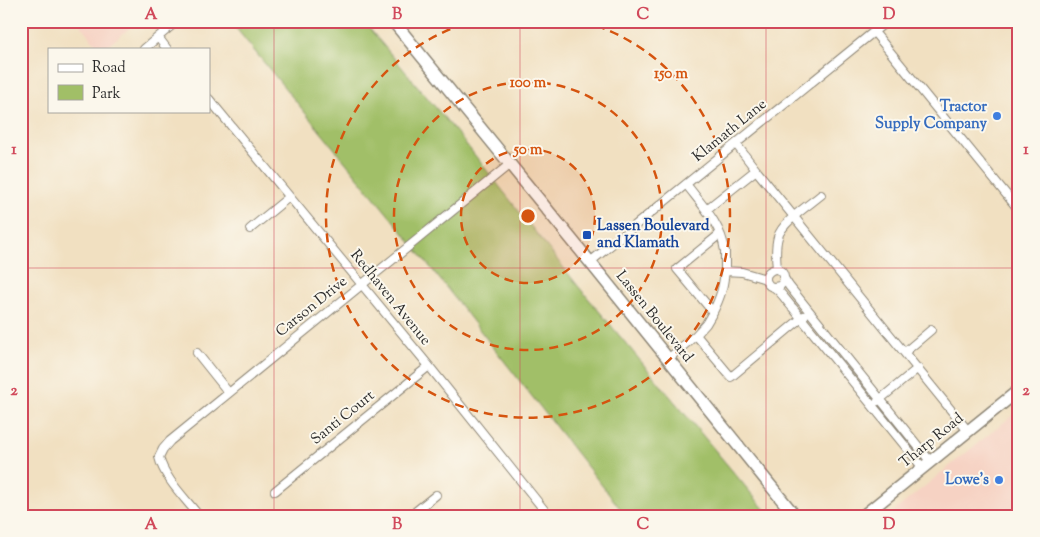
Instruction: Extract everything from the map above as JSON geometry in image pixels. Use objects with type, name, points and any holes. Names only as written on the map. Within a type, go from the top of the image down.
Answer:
[{"type":"street","points":[[145,48],[177,21]]},
{"type":"street","name":"Lassen Boulevard","points":[[392,21],[795,516]]},
{"type":"street","name":"Klamath Lane","points":[[590,262],[887,21]]},
{"type":"street","points":[[874,32],[1019,210]]},
{"type":"street","points":[[158,37],[167,48]]},
{"type":"street","name":"Redhaven Avenue","points":[[210,100],[429,366],[549,516]]},
{"type":"street","points":[[736,144],[968,431]]},
{"type":"street","name":"Carson Drive","points":[[199,516],[161,466],[159,457],[170,441],[510,164]]},
{"type":"street","points":[[707,209],[756,170]]},
{"type":"street","points":[[668,359],[706,324],[719,300],[725,271],[725,252],[720,234],[707,209],[686,184]]},
{"type":"street","points":[[777,269],[777,242],[783,227],[821,195]]},
{"type":"street","points":[[250,229],[289,197]]},
{"type":"street","points":[[713,312],[678,269],[720,234]]},
{"type":"street","points":[[777,269],[782,272],[789,286],[880,399],[927,465],[872,406],[774,287],[768,284],[766,276],[769,271],[777,269]]},
{"type":"street","points":[[725,271],[742,272],[766,279]]},
{"type":"street","points":[[774,287],[780,286],[784,278]]},
{"type":"street","points":[[696,335],[731,377],[810,312]]},
{"type":"street","points":[[905,352],[931,330]]},
{"type":"street","points":[[197,353],[229,393]]},
{"type":"street","name":"Santi Court","points":[[274,491],[429,366]]},
{"type":"street","points":[[872,406],[918,368]]},
{"type":"street","name":"Tharp Road","points":[[863,516],[1019,390]]},
{"type":"street","points":[[410,516],[436,495]]},
{"type":"shaded area","points":[[77,21],[138,21],[105,48],[99,48]]},
{"type":"shaded area","points":[[1019,410],[1019,516],[888,516]]},
{"type":"green space","points":[[230,21],[363,21],[462,139],[578,286],[770,516],[626,516],[405,235]]},
{"type":"place","name":"Tractor Supply Company","points":[[997,116]]},
{"type":"place","name":"Lassen Boulevard and Klamath","points":[[587,235]]},
{"type":"place","name":"Lowe's","points":[[999,480]]}]
